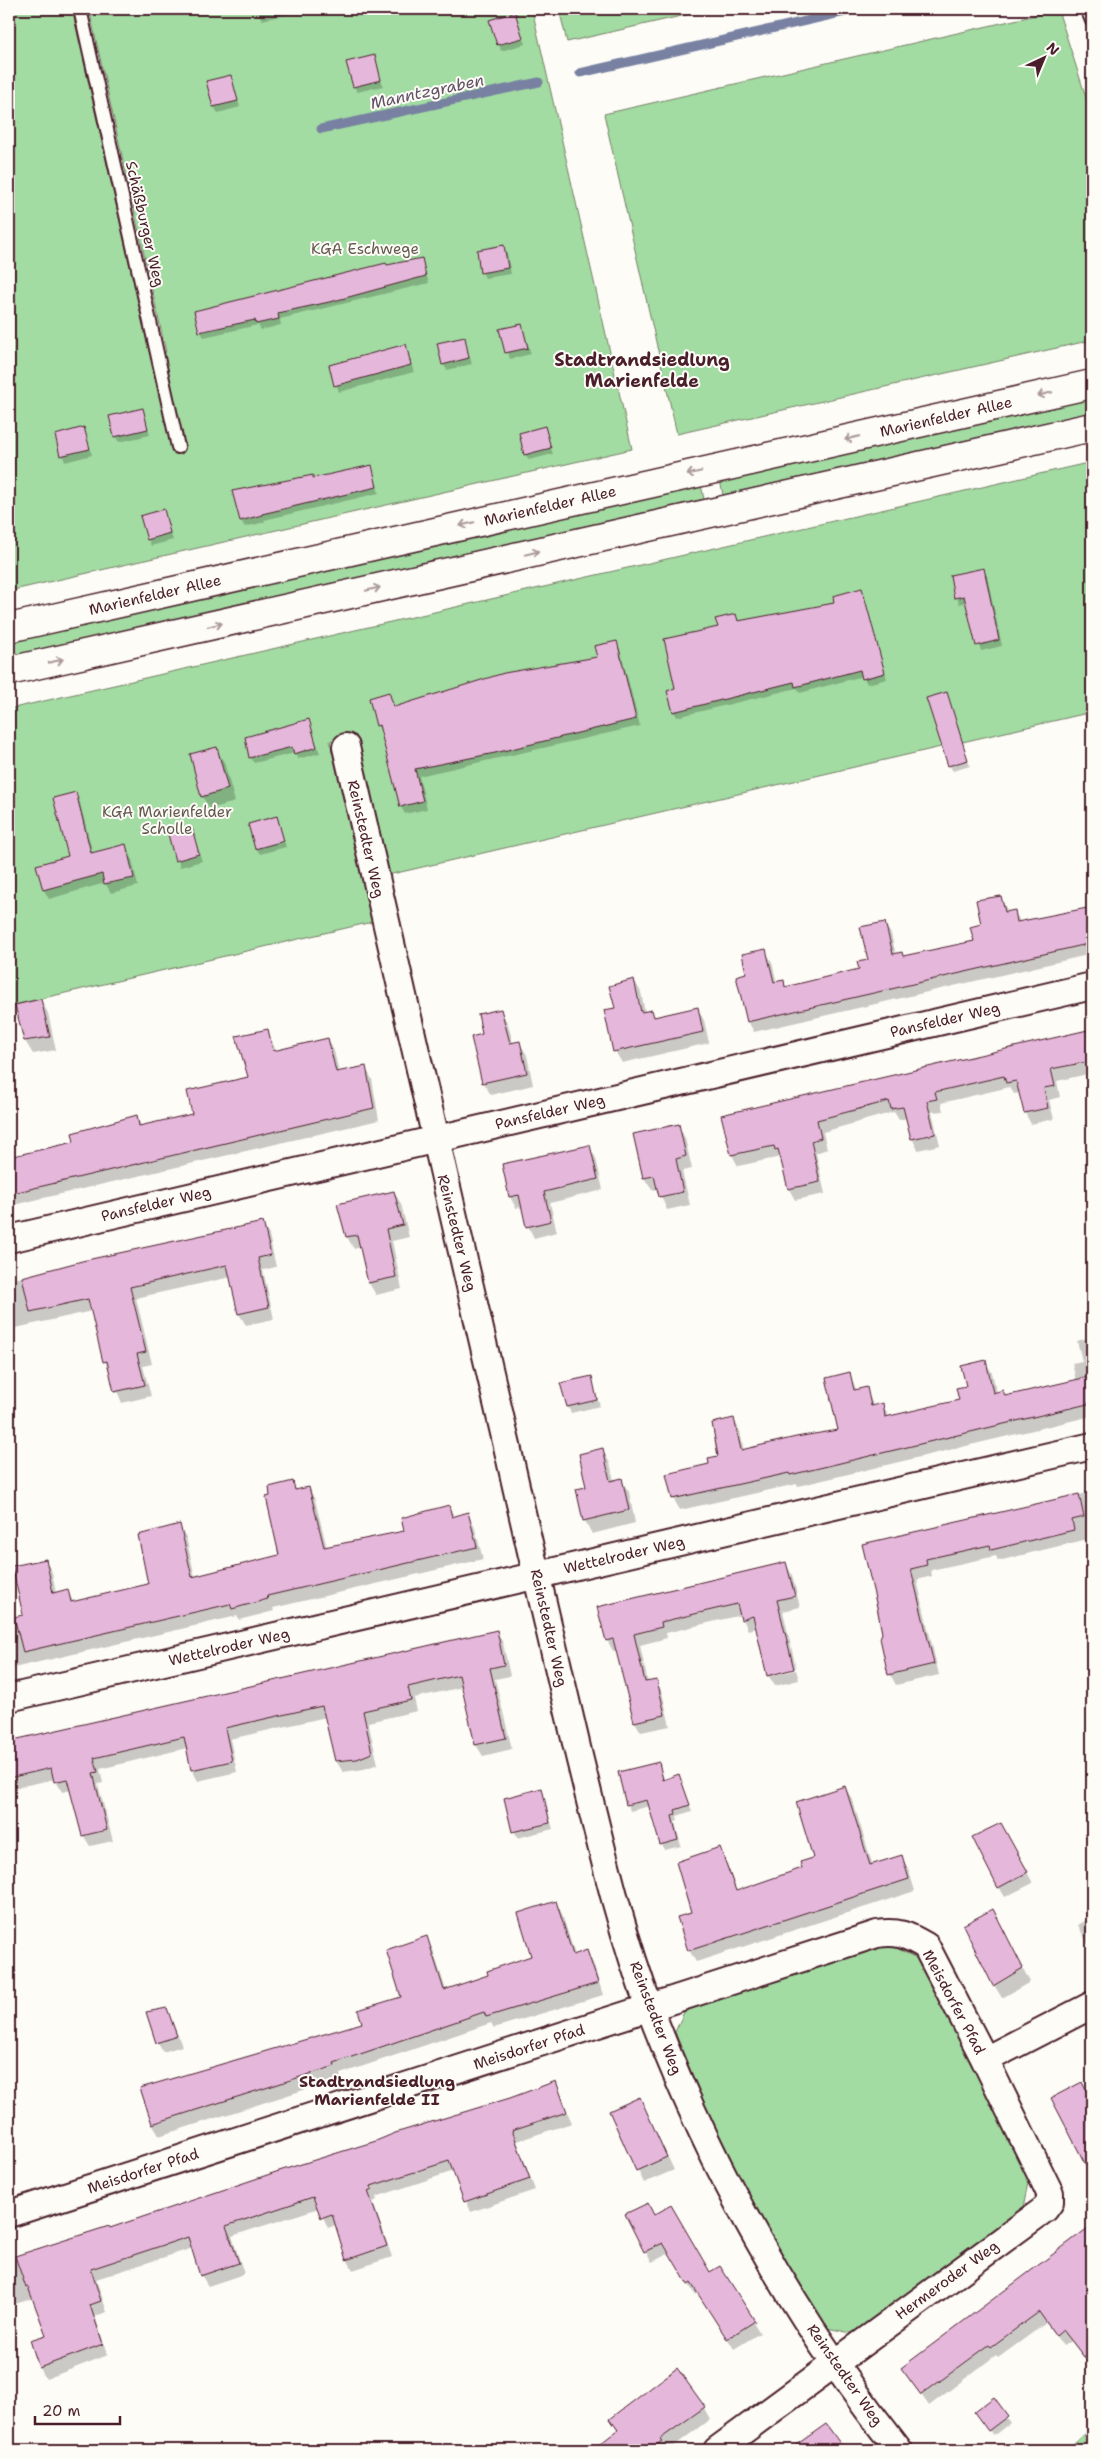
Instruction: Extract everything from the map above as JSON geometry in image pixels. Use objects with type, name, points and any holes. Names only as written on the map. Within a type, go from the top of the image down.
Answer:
[{"type":"main road","name":"Marienfelder Allee","points":[[9,628],[1092,384]]},
{"type":"main road","points":[[9,671],[1092,427]]},
{"type":"street","name":"Reinstedter Weg","points":[[346,747],[434,1140],[605,1864],[650,2009],[683,2087],[736,2197],[785,2285],[833,2364],[899,2450]]},
{"type":"street","name":"Pansfelder Weg","points":[[9,1239],[1092,986]]},
{"type":"street","name":"Wettelroder Weg","points":[[9,1698],[1092,1446]]},
{"type":"street","name":"Meisdorfer Pfad","points":[[9,2214],[650,2009],[877,1934],[894,1932],[910,1937],[926,1946],[985,2060]]},
{"type":"street","points":[[985,2060],[1092,2005]]},
{"type":"street","name":"Hermeroder Weg","points":[[717,2450],[1045,2209],[1050,2202],[1050,2193],[985,2060]]},
{"type":"lane","name":"Schäßburger Weg","points":[[80,9],[178,447]]},
{"type":"lane","points":[[1087,9],[1092,21]]},
{"type":"green space","name":"KGA Eschwege","points":[[9,9],[72,9],[150,355],[166,352],[89,9],[532,9],[632,449],[9,591]]},
{"type":"green space","points":[[559,9],[712,9],[567,42]]},
{"type":"green space","points":[[1058,10],[1092,116],[1092,340],[677,434],[604,114]]},
{"type":"green space","points":[[1092,396],[1092,412],[723,495],[720,480]]},
{"type":"green space","name":"KGA Marienfelder Scholle","points":[[1092,462],[1092,712],[388,875],[356,735],[330,741],[372,922],[9,1006],[9,709]]},
{"type":"green space","points":[[701,485],[704,499],[9,657],[9,641]]},
{"type":"green space","points":[[888,1944],[919,1959],[975,2065],[1030,2178],[1024,2207],[856,2334],[827,2328],[773,2244],[726,2152],[675,2032],[685,2010]]},
{"type":"green space","points":[[1092,2427],[1092,2450],[1066,2450]]},
{"type":"building","points":[[515,12],[523,38],[497,45],[489,20]]},
{"type":"building","points":[[375,55],[381,80],[353,87],[346,62]]},
{"type":"building","points":[[231,75],[238,101],[213,107],[206,81]]},
{"type":"building","points":[[504,245],[508,268],[480,273],[477,250]]},
{"type":"building","points":[[422,258],[426,276],[334,301],[278,313],[279,319],[256,324],[255,320],[199,332],[194,311],[386,263],[387,265]]},
{"type":"building","points":[[522,324],[528,348],[505,353],[499,329]]},
{"type":"building","points":[[465,337],[469,358],[442,365],[437,343]]},
{"type":"building","points":[[406,344],[411,365],[334,386],[329,365]]},
{"type":"building","points":[[143,408],[148,429],[114,437],[109,416]]},
{"type":"building","points":[[545,426],[551,448],[524,455],[519,433]]},
{"type":"building","points":[[84,427],[90,449],[60,456],[55,435]]},
{"type":"building","points":[[372,465],[377,487],[240,521],[232,491],[313,475],[313,478]]},
{"type":"building","points":[[164,509],[170,533],[147,540],[140,516]]},
{"type":"building","points":[[984,568],[999,640],[976,646],[964,596],[954,598],[950,575]]},
{"type":"building","points":[[862,588],[885,673],[862,679],[860,670],[795,687],[794,682],[673,712],[667,691],[675,688],[664,639],[718,627],[715,619],[736,614],[738,621],[834,603],[833,596]]},
{"type":"building","points":[[617,641],[636,719],[495,753],[415,769],[423,801],[400,807],[379,725],[376,726],[369,698],[389,692],[394,707],[504,673],[597,657],[594,646]]},
{"type":"building","points":[[947,692],[968,760],[948,766],[926,698]]},
{"type":"building","points":[[309,719],[317,747],[294,754],[292,747],[249,758],[245,737]]},
{"type":"building","points":[[217,747],[228,789],[201,797],[190,754]]},
{"type":"building","points":[[76,792],[91,853],[126,844],[134,878],[104,884],[102,874],[43,890],[36,865],[68,856],[53,798]]},
{"type":"building","points":[[277,816],[284,841],[255,849],[248,824]]},
{"type":"building","points":[[192,828],[199,854],[175,861],[168,834]]},
{"type":"building","points":[[1001,896],[1005,912],[1015,910],[1017,922],[1092,907],[1092,943],[747,1022],[736,976],[746,973],[742,954],[766,949],[774,982],[784,980],[785,987],[859,969],[857,962],[868,960],[860,927],[885,922],[893,954],[902,952],[903,956],[974,941],[970,927],[981,924],[976,900]]},
{"type":"building","points":[[634,979],[641,1012],[652,1010],[654,1017],[698,1007],[703,1032],[613,1052],[604,1010],[615,1008],[609,986]]},
{"type":"building","points":[[41,999],[50,1037],[24,1041],[15,1005]]},
{"type":"building","points":[[501,1009],[510,1043],[520,1041],[527,1073],[482,1083],[471,1037],[482,1034],[478,1014]]},
{"type":"building","points":[[268,1029],[273,1051],[328,1038],[336,1072],[366,1066],[374,1108],[9,1194],[9,1157],[74,1142],[72,1133],[137,1115],[139,1126],[192,1114],[187,1091],[248,1077],[236,1036]]},
{"type":"building","points":[[1092,1029],[1092,1061],[1051,1069],[1055,1086],[1044,1088],[1048,1108],[1024,1113],[1016,1081],[1006,1083],[1004,1076],[935,1092],[937,1099],[927,1101],[935,1134],[911,1139],[903,1107],[891,1109],[889,1101],[817,1120],[821,1138],[811,1141],[820,1182],[788,1189],[778,1149],[775,1150],[774,1146],[731,1155],[721,1115]]},
{"type":"building","points":[[679,1124],[686,1156],[676,1159],[683,1192],[659,1197],[654,1176],[643,1178],[633,1134]]},
{"type":"building","points":[[590,1145],[598,1179],[544,1192],[551,1221],[526,1227],[519,1195],[509,1197],[502,1164]]},
{"type":"building","points":[[394,1191],[403,1225],[386,1229],[396,1277],[368,1283],[357,1235],[346,1237],[337,1204]]},
{"type":"building","points":[[263,1222],[271,1255],[258,1258],[269,1307],[238,1314],[227,1265],[130,1287],[146,1352],[137,1354],[145,1385],[114,1392],[107,1361],[103,1362],[88,1299],[30,1312],[22,1277],[82,1261]]},
{"type":"building","points":[[986,1360],[993,1393],[1003,1390],[1005,1396],[1092,1376],[1092,1403],[790,1475],[789,1473],[672,1499],[666,1474],[709,1464],[708,1458],[718,1456],[712,1423],[734,1418],[741,1450],[796,1437],[838,1430],[826,1378],[850,1372],[854,1390],[867,1387],[871,1406],[883,1403],[885,1417],[959,1400],[956,1388],[966,1386],[961,1366]]},
{"type":"building","points":[[592,1376],[597,1400],[567,1407],[560,1383]]},
{"type":"building","points":[[603,1448],[610,1481],[622,1478],[629,1510],[583,1521],[576,1489],[586,1487],[579,1454]]},
{"type":"building","points":[[293,1481],[295,1490],[309,1487],[324,1547],[404,1531],[401,1518],[449,1505],[452,1517],[468,1512],[477,1547],[267,1596],[268,1599],[232,1609],[230,1604],[23,1652],[14,1617],[23,1615],[12,1566],[46,1559],[53,1593],[68,1589],[71,1602],[148,1584],[138,1535],[180,1524],[192,1577],[279,1555],[266,1497],[270,1496],[269,1487]]},
{"type":"building","points":[[1079,1494],[1084,1517],[1072,1520],[1074,1530],[991,1550],[990,1545],[926,1559],[927,1565],[911,1569],[934,1664],[888,1675],[880,1638],[882,1633],[877,1607],[862,1544]]},
{"type":"building","points":[[786,1562],[795,1596],[777,1600],[794,1669],[767,1676],[753,1616],[741,1620],[737,1604],[661,1622],[662,1627],[634,1634],[645,1682],[657,1680],[665,1715],[634,1722],[613,1639],[606,1641],[597,1607]]},
{"type":"building","points":[[497,1630],[504,1665],[490,1668],[506,1738],[475,1745],[459,1675],[408,1687],[411,1700],[363,1711],[372,1753],[357,1759],[335,1761],[322,1706],[225,1728],[232,1761],[191,1770],[184,1737],[94,1758],[98,1772],[93,1773],[107,1830],[82,1836],[67,1779],[54,1782],[51,1768],[9,1778],[9,1741]]},
{"type":"building","points":[[659,1762],[663,1780],[679,1774],[690,1805],[675,1810],[676,1814],[672,1816],[678,1840],[660,1845],[647,1800],[626,1805],[618,1772]]},
{"type":"building","points":[[845,1786],[870,1865],[902,1855],[909,1879],[688,1951],[677,1917],[691,1913],[676,1862],[720,1847],[736,1891],[802,1868],[800,1862],[813,1858],[796,1802]]},
{"type":"building","points":[[542,1788],[550,1823],[512,1832],[504,1798]]},
{"type":"building","points":[[1001,1823],[1028,1872],[998,1888],[972,1837]]},
{"type":"building","points":[[556,1901],[573,1955],[587,1950],[598,1983],[486,2017],[484,2012],[334,2063],[335,2066],[152,2124],[140,2088],[362,2023],[358,2010],[401,1997],[386,1950],[427,1936],[444,1990],[488,1975],[487,1971],[531,1956],[518,1913]]},
{"type":"building","points":[[993,1909],[1023,1968],[993,1986],[963,1925]]},
{"type":"building","points":[[167,2008],[177,2036],[156,2043],[146,2012]]},
{"type":"building","points":[[556,2081],[567,2112],[512,2130],[530,2179],[464,2202],[449,2161],[371,2186],[372,2189],[368,2191],[387,2246],[346,2260],[332,2214],[321,2218],[313,2197],[226,2226],[239,2263],[200,2276],[188,2237],[91,2269],[101,2301],[90,2305],[103,2344],[39,2368],[30,2340],[46,2335],[15,2256],[109,2226],[110,2228],[279,2171],[376,2141],[395,2133],[510,2098]]},
{"type":"building","points":[[1082,2082],[1092,2103],[1092,2177],[1051,2098]]},
{"type":"building","points":[[640,2097],[667,2157],[636,2171],[609,2111]]},
{"type":"building","points":[[648,2203],[654,2215],[671,2205],[710,2272],[720,2266],[755,2321],[727,2339],[691,2283],[688,2285],[663,2243],[644,2252],[625,2214]]},
{"type":"building","points":[[1092,2225],[1092,2367],[1063,2330],[1056,2336],[1039,2312],[991,2347],[989,2345],[921,2395],[901,2368]]},
{"type":"building","points":[[677,2368],[705,2407],[660,2439],[662,2441],[649,2450],[592,2450],[618,2430],[610,2419]]},
{"type":"building","points":[[994,2397],[1008,2416],[988,2431],[974,2412]]},
{"type":"building","points":[[826,2424],[845,2450],[789,2450]]},
{"type":"waterway","name":"Manntzgraben","points":[[580,73],[858,9]]},
{"type":"waterway","name":"Manntzgraben","points":[[321,129],[539,82]]},
{"type":"district","name":"Stadtrandsiedlung Marienfelde","points":[[642,370]]},
{"type":"district","name":"Stadtrandsiedlung Marienfelde II","points":[[377,2090]]}]
